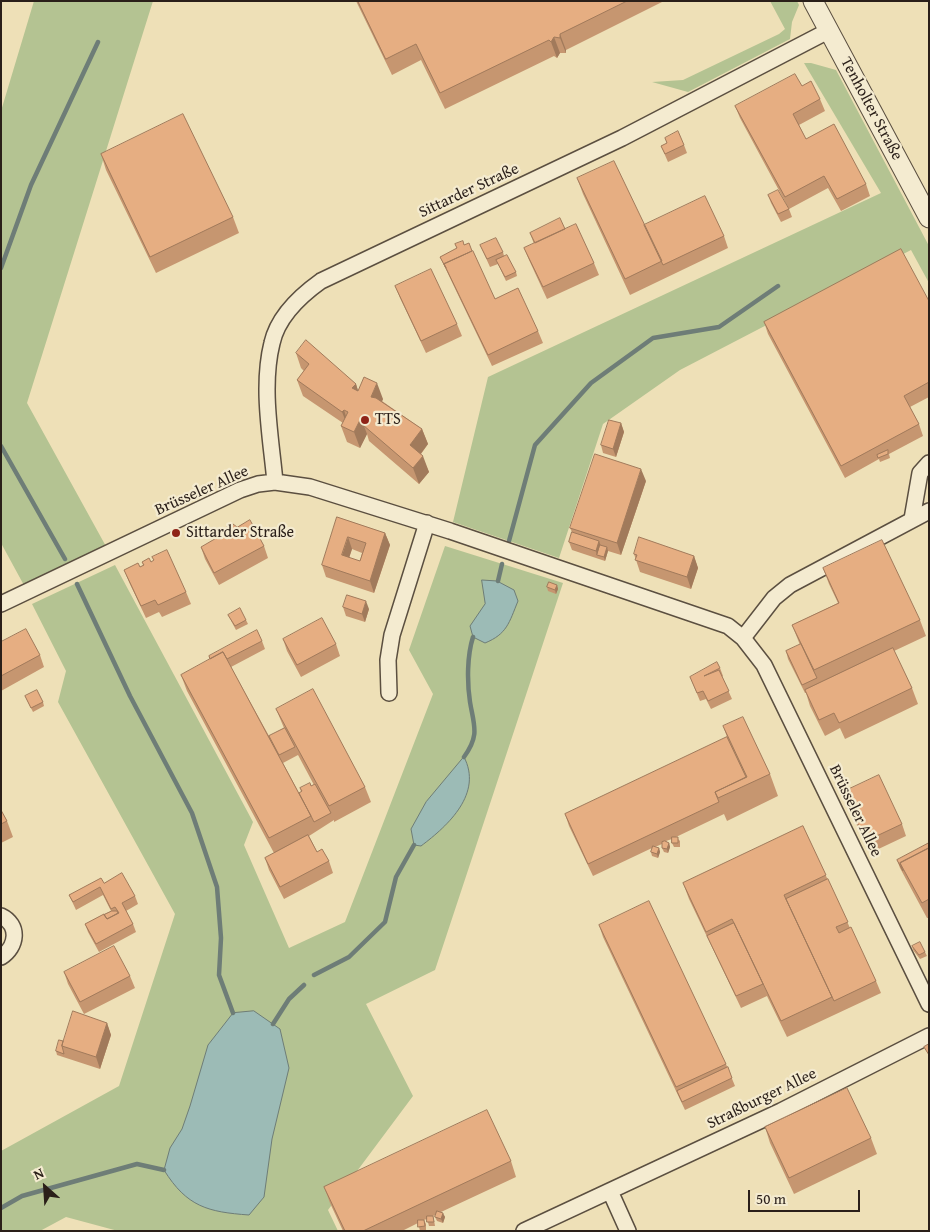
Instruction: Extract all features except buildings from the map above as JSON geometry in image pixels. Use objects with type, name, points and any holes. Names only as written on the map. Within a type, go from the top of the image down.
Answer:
[{"type":"street","name":"Tenholter Straße","points":[[812,1],[929,218]]},
{"type":"street","name":"Sittarder Straße","points":[[275,482],[268,383],[272,342],[282,321],[302,296],[321,281],[622,138],[828,31]]},
{"type":"street","points":[[912,519],[920,473],[929,463]]},
{"type":"street","name":"Brüsseler Allee","points":[[1,604],[240,490],[258,484],[275,482],[310,487],[427,524],[707,617],[728,626],[743,638],[764,665],[929,1004]]},
{"type":"street","points":[[743,638],[774,598],[790,585],[869,545],[929,511]]},
{"type":"street","points":[[389,693],[388,660],[392,635],[427,524]]},
{"type":"street","points":[[1,916],[10,922],[15,935],[12,948],[1,957]]},
{"type":"street","name":"Straßburger Allee","points":[[524,1231],[781,1111],[929,1036]]},
{"type":"street","points":[[610,1191],[628,1231]]},
{"type":"green space","points":[[34,1],[153,1],[27,403],[108,550],[26,589],[1,543],[1,111]]},
{"type":"green space","points":[[770,1],[797,1],[799,5],[792,22],[790,39],[688,92],[652,82],[683,80],[779,34],[785,29]]},
{"type":"green space","points":[[804,63],[836,70],[929,246],[929,283],[911,250],[680,370],[603,424],[559,558],[453,522],[488,377],[881,193]]},
{"type":"green space","points":[[445,546],[563,583],[435,970],[366,1004],[413,1096],[328,1210],[338,1231],[118,1231],[66,1217],[40,1231],[1,1231],[1,1151],[119,1086],[175,914],[58,702],[66,671],[32,604],[115,565],[253,822],[244,845],[289,948],[345,922],[433,694],[409,650]]},
{"type":"water","points":[[482,580],[497,581],[514,590],[518,601],[503,632],[485,643],[473,637],[470,626],[485,604]]},
{"type":"water","points":[[464,757],[469,770],[469,783],[460,807],[432,838],[421,846],[414,845],[411,829],[426,802]]},
{"type":"water","points":[[254,1011],[280,1029],[289,1068],[272,1139],[264,1197],[249,1215],[210,1209],[190,1200],[181,1192],[164,1170],[170,1148],[182,1129],[208,1045],[233,1013]]},
{"type":"waterway","points":[[1,268],[31,185],[98,42]]},
{"type":"waterway","points":[[509,541],[535,445],[591,383],[653,338],[719,327],[778,286]]},
{"type":"waterway","points":[[1,446],[65,559]]},
{"type":"waterway","points":[[498,581],[502,564]]},
{"type":"waterway","points":[[77,584],[130,696],[192,813],[217,887],[221,938],[219,975],[233,1013]]},
{"type":"waterway","points":[[464,757],[474,736],[468,678],[473,637]]},
{"type":"waterway","points":[[314,975],[349,957],[385,922],[396,877],[414,845]]},
{"type":"waterway","points":[[273,1024],[289,999],[304,985]]},
{"type":"waterway","points":[[1,1208],[22,1196],[137,1164],[164,1170]]},
{"type":"place","name":"TTS","points":[[365,420]]},
{"type":"place","name":"Sittarder Straße","points":[[176,533]]}]
